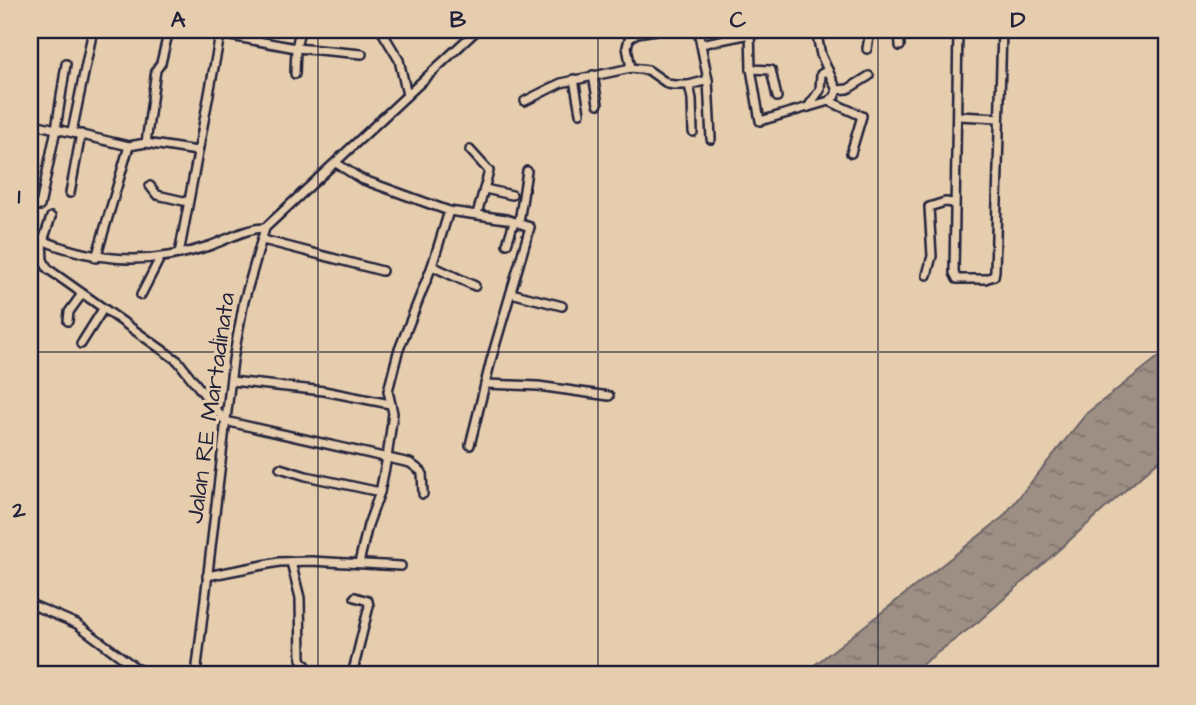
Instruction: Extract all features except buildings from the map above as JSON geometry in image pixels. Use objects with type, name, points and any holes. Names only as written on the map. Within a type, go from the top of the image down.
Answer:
[{"type":"street","points":[[70,193],[93,30]]},
{"type":"street","points":[[146,143],[156,70],[169,30]]},
{"type":"street","points":[[295,74],[300,30]]},
{"type":"street","points":[[381,30],[399,60],[404,98]]},
{"type":"street","points":[[30,235],[96,258],[120,260],[179,254],[250,230],[265,228],[477,30]]},
{"type":"street","points":[[631,68],[627,47],[629,39],[637,33],[656,30]]},
{"type":"street","points":[[698,30],[708,80],[711,139]]},
{"type":"street","points":[[701,44],[770,30]]},
{"type":"street","points":[[750,32],[751,69],[760,121],[829,101],[835,96],[837,90],[821,55],[816,30]]},
{"type":"street","points":[[867,49],[870,30]]},
{"type":"street","points":[[899,30],[900,46]]},
{"type":"street","points":[[958,30],[954,203],[957,279],[992,277],[995,271],[1002,30]]},
{"type":"street","points":[[1161,30],[1166,32]]},
{"type":"street","points":[[179,254],[220,32],[296,48],[362,54]]},
{"type":"street","points":[[30,204],[40,206],[66,64]]},
{"type":"street","points":[[526,100],[550,87],[574,79],[631,68],[648,70],[668,84],[689,85],[708,80]]},
{"type":"street","points":[[751,69],[771,70],[777,97]]},
{"type":"street","points":[[807,108],[820,90],[821,74],[828,70]]},
{"type":"street","points":[[593,75],[598,104]]},
{"type":"street","points":[[837,90],[848,89],[869,76]]},
{"type":"street","points":[[574,79],[580,113]]},
{"type":"street","points":[[689,85],[693,132]]},
{"type":"street","points":[[829,101],[862,116],[851,153]]},
{"type":"street","points":[[958,116],[999,118]]},
{"type":"street","points":[[30,123],[55,133],[127,152],[146,143],[197,150]]},
{"type":"street","points":[[470,150],[489,170],[477,214]]},
{"type":"street","points":[[96,258],[127,152]]},
{"type":"street","points":[[336,163],[361,179],[449,211],[529,225],[530,230],[470,445]]},
{"type":"street","points":[[508,244],[517,222],[527,171]]},
{"type":"street","points":[[150,186],[157,195],[188,202]]},
{"type":"street","points":[[485,189],[512,195]]},
{"type":"street","points":[[927,275],[932,256],[929,207],[945,202],[954,203]]},
{"type":"street","points":[[359,563],[387,458],[393,413],[388,391],[398,352],[432,266],[449,211]]},
{"type":"street","points":[[51,217],[42,241],[41,254],[46,267],[178,361],[225,421],[410,463],[420,469],[423,494]]},
{"type":"street","name":"Jalan RE Martadinata","points":[[196,675],[231,381],[244,301],[265,228]]},
{"type":"street","points":[[263,240],[382,271]]},
{"type":"street","points":[[141,295],[160,258]]},
{"type":"street","points":[[432,266],[475,286]]},
{"type":"street","points":[[511,293],[562,306]]},
{"type":"street","points":[[68,321],[69,312],[82,294]]},
{"type":"street","points":[[81,344],[103,309]]},
{"type":"street","points":[[231,381],[312,390],[390,404]]},
{"type":"street","points":[[485,384],[581,390],[609,396]]},
{"type":"street","points":[[280,468],[380,492]]},
{"type":"street","points":[[291,562],[300,598],[301,659],[313,675]]},
{"type":"street","points":[[207,576],[291,562],[401,566]]},
{"type":"street","points":[[352,675],[369,606],[368,601],[355,597]]},
{"type":"street","points":[[30,604],[77,625],[136,668],[152,675]]},
{"type":"water","points":[[1166,351],[1166,454],[978,622],[908,675],[802,675],[1003,517],[1087,413]]}]
